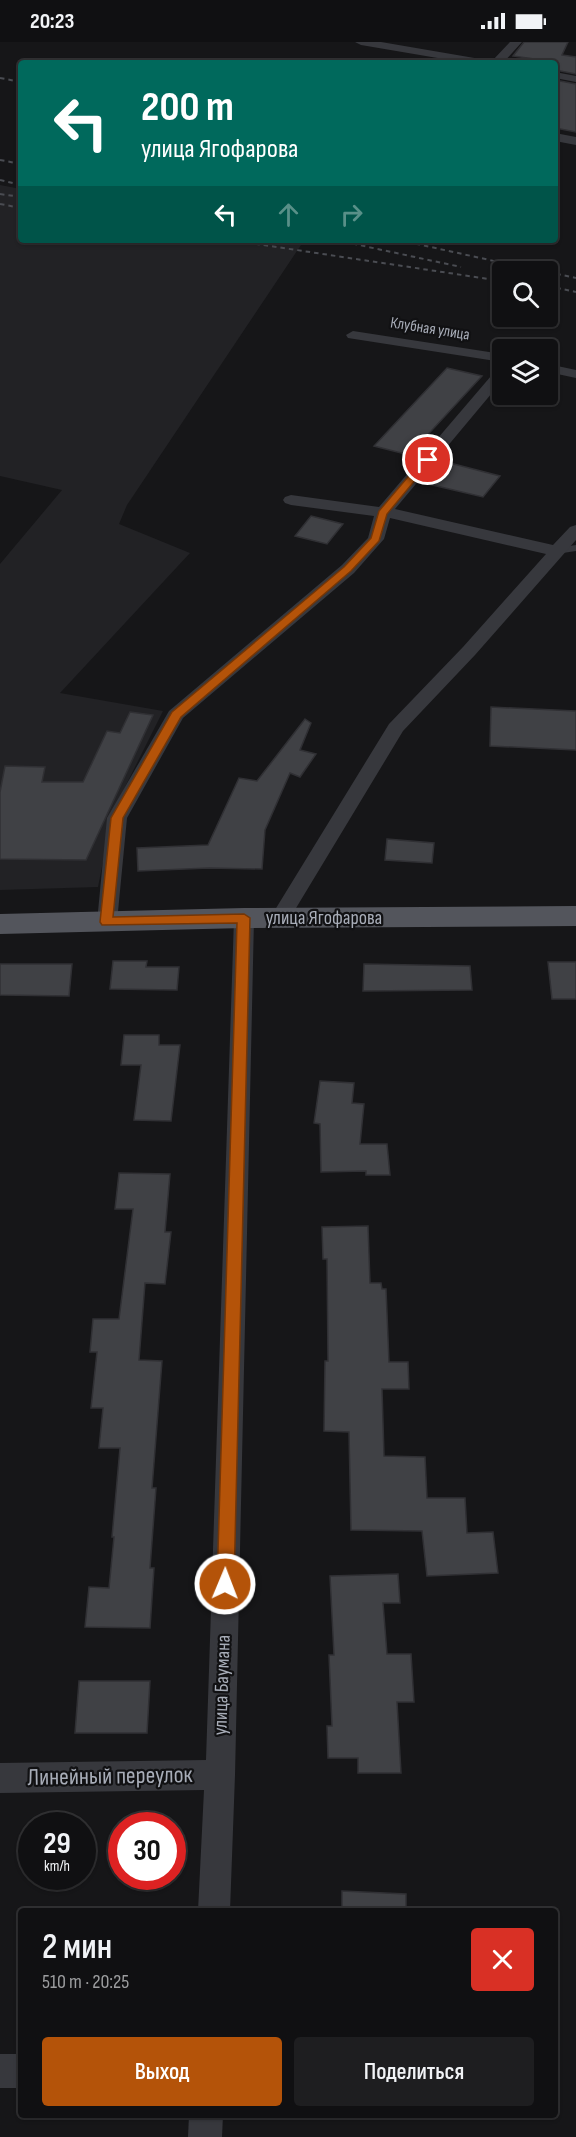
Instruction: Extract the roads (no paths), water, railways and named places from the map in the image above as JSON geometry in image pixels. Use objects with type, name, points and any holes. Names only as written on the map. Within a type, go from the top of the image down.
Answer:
[{"type":"main road","name":"улица Ягофарова","points":[[0,924],[244,918],[576,916]]},
{"type":"street","points":[[361,42],[470,60]]},
{"type":"street","points":[[500,60],[516,42]]},
{"type":"street","points":[[558,76],[576,80]]},
{"type":"street","points":[[558,138],[576,141]]},
{"type":"street","name":"Клубная улица","points":[[353,335],[492,356]]},
{"type":"street","points":[[558,370],[576,374]]},
{"type":"street","points":[[107,922],[117,818],[176,715],[348,569],[376,539],[383,513],[492,384]]},
{"type":"street","points":[[291,500],[409,516],[556,551]]},
{"type":"street","points":[[280,918],[396,728],[469,651],[576,530]]},
{"type":"street","name":"улица Баумана","points":[[214,1908],[220,1774],[244,918]]},
{"type":"street","name":"Линейный переулок","points":[[0,1778],[220,1774]]},
{"type":"street","points":[[0,2071],[18,2071]]},
{"type":"street","points":[[205,2137],[206,2118]]},
{"type":"lane","points":[[556,551],[576,548]]},
{"type":"railway","points":[[0,78],[18,81]]},
{"type":"railway","points":[[0,160],[18,163]]},
{"type":"railway","points":[[0,180],[18,184]]},
{"type":"railway","points":[[0,194],[18,197]]},
{"type":"railway","points":[[0,204],[18,207]]},
{"type":"railway","points":[[250,243],[492,279]]},
{"type":"railway","points":[[350,243],[461,267]]},
{"type":"railway","points":[[413,243],[494,261]]},
{"type":"railway","points":[[558,274],[576,278]]},
{"type":"railway","points":[[558,288],[576,292]]}]
